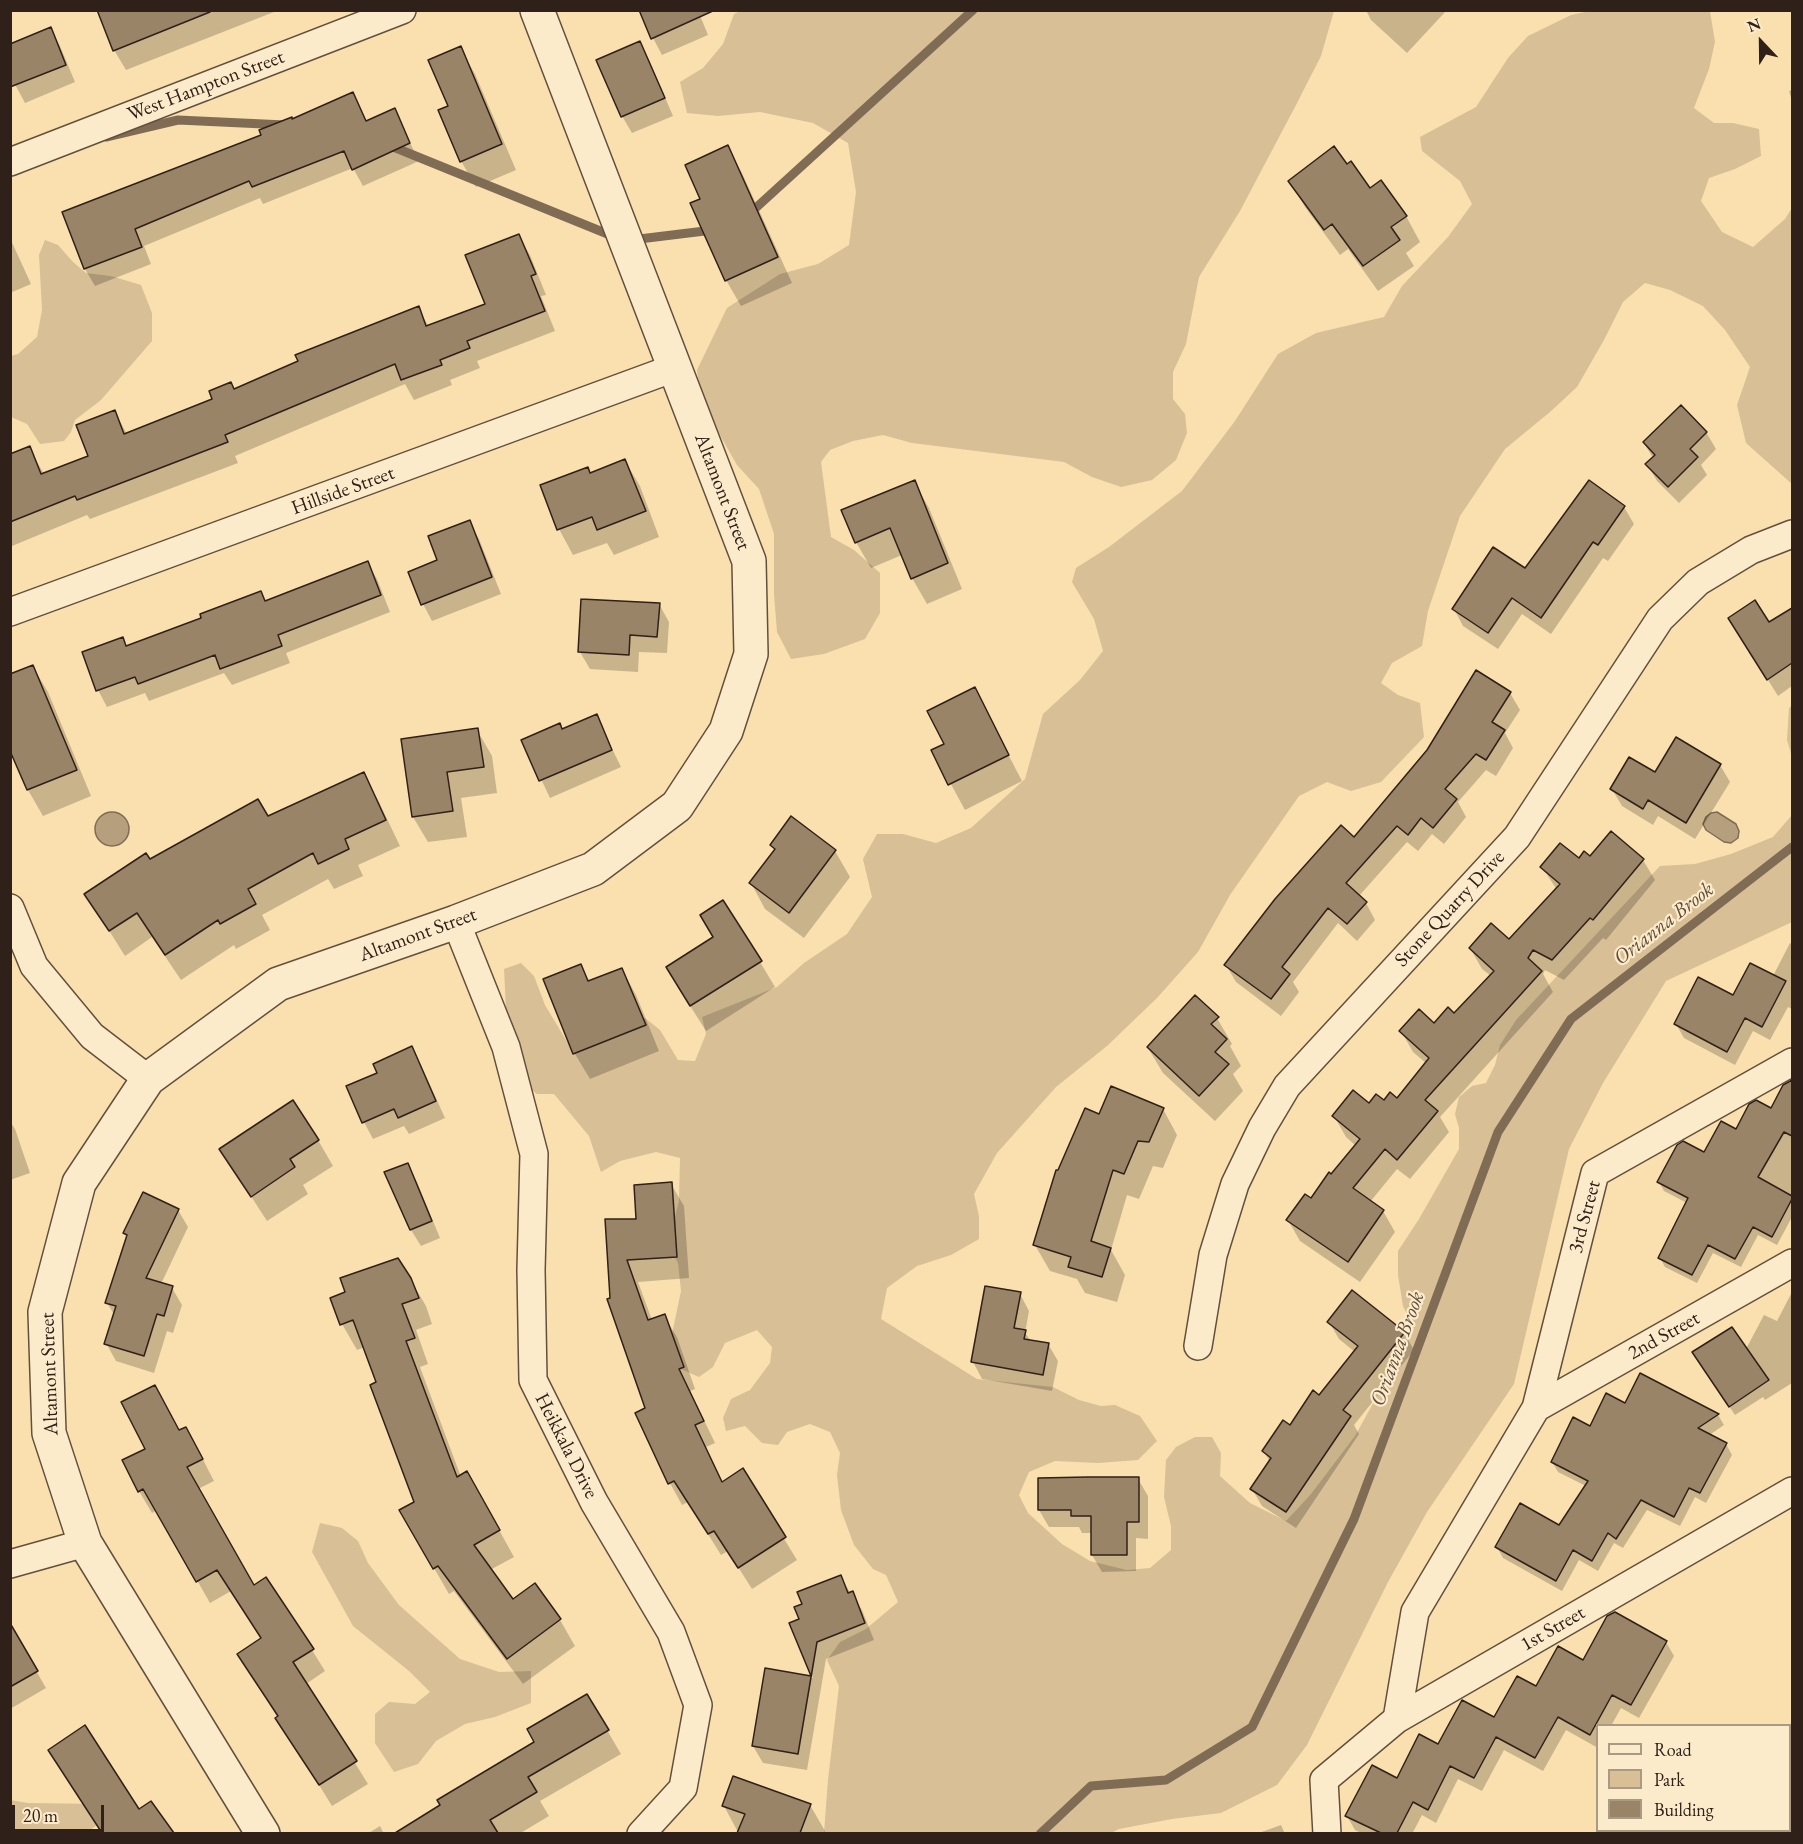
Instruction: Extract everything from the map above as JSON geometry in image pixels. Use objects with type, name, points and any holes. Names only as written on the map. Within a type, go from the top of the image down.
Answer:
[{"type":"street","name":"West Hampton Street","points":[[10,162],[402,10]]},
{"type":"street","name":"Altamont Street","points":[[263,1833],[85,1543],[49,1433],[45,1312],[79,1183],[148,1078],[278,984],[456,922],[593,869],[677,806],[726,731],[752,654],[749,561],[537,10]]},
{"type":"street","name":"Hillside Street","points":[[10,612],[674,368]]},
{"type":"street","name":"Stone Quarry Drive","points":[[1198,1346],[1213,1255],[1234,1184],[1262,1128],[1287,1086],[1517,837],[1660,619],[1698,582],[1751,550],[1792,534]]},
{"type":"street","points":[[10,908],[34,966],[92,1036],[148,1078]]},
{"type":"street","name":"Heikkala Drive","points":[[456,922],[506,1047],[534,1154],[531,1270],[533,1380],[594,1502],[671,1632],[698,1705],[682,1788],[641,1833]]},
{"type":"street","name":"3rd Street","points":[[1536,1408],[1595,1173],[1792,1062]]},
{"type":"street","name":"2nd Street","points":[[1536,1408],[1792,1263]]},
{"type":"street","points":[[1397,1719],[1415,1612],[1536,1408]]},
{"type":"street","name":"1st Street","points":[[1327,1833],[1324,1780],[1397,1719],[1792,1491]]},
{"type":"street","points":[[10,1564],[85,1543]]},
{"type":"green space","points":[[1595,10],[1710,11],[1715,42],[1709,69],[1694,108],[1714,123],[1733,123],[1759,129],[1761,156],[1735,169],[1709,178],[1701,201],[1722,232],[1753,247],[1785,219],[1792,208],[1792,484],[1746,443],[1737,405],[1750,367],[1725,330],[1703,306],[1670,290],[1645,283],[1623,302],[1577,387],[1505,449],[1460,516],[1428,611],[1422,646],[1392,663],[1381,683],[1398,695],[1420,703],[1424,737],[1381,782],[1351,791],[1327,782],[1299,796],[1230,895],[1198,952],[1157,998],[1107,1046],[1056,1087],[997,1153],[974,1194],[979,1216],[979,1239],[951,1255],[917,1266],[887,1288],[881,1319],[977,1379],[1053,1387],[1079,1400],[1101,1406],[1115,1405],[1140,1416],[1157,1441],[1138,1460],[1098,1463],[1055,1461],[1029,1472],[1019,1495],[1028,1513],[1062,1544],[1090,1561],[1127,1570],[1150,1568],[1171,1550],[1171,1526],[1164,1497],[1166,1460],[1176,1447],[1195,1437],[1212,1437],[1221,1453],[1220,1476],[1250,1503],[1286,1521],[1311,1494],[1355,1436],[1414,1329],[1403,1306],[1398,1275],[1398,1251],[1459,1149],[1459,1128],[1455,1114],[1459,1097],[1472,1086],[1486,1083],[1495,1065],[1500,1045],[1516,1020],[1660,866],[1695,864],[1731,854],[1773,837],[1792,815],[1792,922],[1666,981],[1603,1083],[1569,1149],[1514,1384],[1427,1512],[1388,1582],[1307,1745],[1277,1785],[1221,1813],[1172,1819],[1119,1829],[1111,1833],[824,1833],[839,1686],[827,1660],[840,1642],[866,1629],[898,1602],[886,1575],[873,1569],[854,1545],[841,1510],[837,1475],[840,1453],[830,1432],[810,1424],[787,1432],[778,1445],[762,1443],[745,1426],[726,1431],[723,1418],[731,1399],[750,1390],[770,1363],[772,1347],[757,1330],[725,1343],[713,1367],[699,1377],[674,1366],[672,1334],[681,1291],[678,1263],[668,1244],[679,1201],[680,1158],[656,1152],[620,1161],[601,1172],[589,1136],[554,1094],[537,1094],[522,1083],[507,1029],[504,969],[521,963],[534,976],[545,1005],[569,1045],[592,1042],[623,1024],[645,1018],[660,1030],[678,1060],[695,1061],[706,1034],[702,1017],[777,987],[804,963],[847,934],[872,897],[863,859],[877,834],[903,834],[936,843],[971,828],[1025,779],[1043,714],[1080,680],[1103,651],[1094,619],[1072,582],[1076,568],[1109,547],[1182,491],[1235,421],[1278,354],[1316,333],[1384,317],[1402,286],[1448,237],[1472,204],[1460,181],[1422,151],[1420,137],[1476,107],[1508,58],[1528,36],[1571,15]]},
{"type":"green space","points":[[740,11],[1334,11],[1321,56],[1240,211],[1199,277],[1186,344],[1173,372],[1173,399],[1185,414],[1187,433],[1176,460],[1152,480],[1121,487],[1092,477],[1064,462],[912,443],[883,435],[853,441],[830,450],[821,462],[831,537],[854,550],[880,573],[880,613],[865,639],[824,654],[791,659],[777,632],[774,594],[774,534],[759,489],[737,465],[701,402],[697,370],[727,308],[780,274],[818,264],[849,245],[856,192],[848,143],[813,123],[760,112],[718,116],[687,113],[680,82],[703,68],[723,44],[734,14]]},
{"type":"green space","points":[[45,240],[58,245],[86,273],[111,276],[141,285],[152,313],[152,341],[101,400],[75,420],[71,432],[64,441],[40,444],[27,424],[11,417],[10,356],[18,354],[37,337],[42,310],[39,255]]},
{"type":"green space","points":[[1792,705],[1792,757],[1787,740],[1789,708]]},
{"type":"green space","points":[[320,1523],[342,1528],[358,1541],[368,1563],[399,1605],[460,1659],[499,1672],[531,1671],[531,1703],[495,1717],[465,1724],[436,1741],[418,1764],[394,1772],[375,1743],[375,1714],[389,1702],[415,1704],[430,1692],[409,1671],[353,1626],[312,1552]]},
{"type":"green space","points":[[10,1800],[28,1803],[99,1804],[111,1815],[86,1833],[11,1833]]},
{"type":"shaded area","points":[[112,812],[124,817],[129,829],[124,841],[112,846],[100,841],[95,829],[100,817]]},
{"type":"shaded area","points":[[1717,812],[1736,824],[1739,831],[1738,838],[1731,843],[1724,842],[1706,830],[1703,824],[1706,817]]},
{"type":"building","points":[[97,10],[210,10],[210,12],[113,51]]},
{"type":"building","points":[[639,10],[715,10],[651,39]]},
{"type":"building","points":[[51,27],[66,65],[10,87],[10,44]]},
{"type":"building","points":[[640,41],[665,98],[621,117],[596,60]]},
{"type":"building","points":[[461,46],[502,144],[460,162],[438,110],[448,106],[428,60]]},
{"type":"building","points":[[353,92],[366,121],[395,108],[410,143],[352,170],[344,151],[252,187],[249,181],[135,229],[142,247],[84,269],[62,212],[261,135],[259,130],[292,117],[292,119]]},
{"type":"building","points":[[728,145],[778,257],[725,281],[690,203],[700,199],[685,165]]},
{"type":"building","points":[[1334,146],[1347,164],[1351,161],[1370,188],[1381,180],[1407,216],[1391,227],[1400,240],[1363,266],[1332,224],[1324,230],[1288,181]]},
{"type":"building","points":[[519,234],[536,274],[531,276],[545,311],[467,341],[470,348],[440,360],[442,365],[401,380],[395,364],[225,435],[228,442],[77,500],[75,496],[10,522],[10,454],[30,446],[41,474],[88,456],[76,425],[115,410],[124,434],[212,399],[209,391],[231,382],[234,389],[298,361],[295,355],[419,306],[426,326],[485,304],[465,255]]},
{"type":"building","points":[[1681,405],[1707,432],[1690,449],[1698,457],[1668,487],[1645,464],[1655,455],[1643,442]]},
{"type":"building","points":[[625,459],[646,511],[597,530],[592,517],[557,530],[540,485],[588,467],[590,473]]},
{"type":"building","points":[[915,480],[948,563],[911,579],[890,528],[855,543],[841,510]]},
{"type":"building","points":[[1589,480],[1625,506],[1598,545],[1593,542],[1541,618],[1512,598],[1488,633],[1452,609],[1493,547],[1525,568]]},
{"type":"building","points":[[470,520],[492,577],[421,605],[408,572],[437,560],[428,536]]},
{"type":"building","points":[[368,561],[381,595],[278,635],[282,646],[220,669],[215,655],[138,684],[135,677],[96,691],[82,652],[123,637],[126,646],[201,618],[200,614],[261,591],[265,601]]},
{"type":"building","points":[[581,599],[660,603],[657,637],[630,635],[629,655],[578,652]]},
{"type":"building","points":[[1755,600],[1769,622],[1792,608],[1792,663],[1767,680],[1728,618]]},
{"type":"building","points":[[33,665],[77,770],[27,790],[10,751],[10,674]]},
{"type":"building","points":[[1476,670],[1511,692],[1492,722],[1505,730],[1486,760],[1476,754],[1445,789],[1457,799],[1433,828],[1421,818],[1408,835],[1397,826],[1346,883],[1367,902],[1347,924],[1328,908],[1282,967],[1290,974],[1271,999],[1224,965],[1275,899],[1341,825],[1354,837],[1427,750]]},
{"type":"building","points":[[975,687],[1009,755],[948,785],[931,750],[944,744],[927,711]]},
{"type":"building","points":[[597,714],[612,750],[539,781],[521,740],[560,723],[562,729]]},
{"type":"building","points":[[478,728],[484,767],[447,772],[453,811],[412,817],[401,739]]},
{"type":"building","points":[[1676,737],[1721,764],[1686,823],[1648,800],[1643,809],[1610,789],[1629,757],[1655,772]]},
{"type":"building","points":[[364,772],[386,820],[345,839],[349,849],[318,864],[313,853],[248,889],[256,904],[220,924],[218,920],[165,955],[137,913],[109,931],[84,894],[146,853],[150,859],[258,799],[268,816]]},
{"type":"building","points":[[791,816],[836,850],[789,913],[749,883],[775,849],[770,845]]},
{"type":"building","points":[[1611,831],[1644,859],[1593,920],[1590,918],[1552,960],[1533,950],[1528,958],[1542,971],[1425,1100],[1438,1111],[1397,1160],[1385,1149],[1353,1188],[1384,1210],[1348,1262],[1286,1220],[1305,1194],[1311,1198],[1329,1172],[1331,1174],[1360,1139],[1332,1116],[1353,1090],[1369,1103],[1376,1094],[1384,1100],[1390,1092],[1397,1098],[1429,1058],[1399,1031],[1419,1009],[1434,1023],[1448,1007],[1454,1013],[1494,971],[1469,948],[1491,923],[1509,939],[1560,884],[1540,867],[1560,843],[1579,858],[1584,851],[1590,856]]},
{"type":"building","points":[[723,900],[762,961],[690,1006],[666,967],[713,937],[700,915]]},
{"type":"building","points":[[1750,963],[1786,981],[1762,1027],[1745,1018],[1727,1052],[1674,1024],[1698,977],[1733,995]]},
{"type":"building","points":[[581,964],[588,981],[622,968],[646,1025],[573,1054],[543,979]]},
{"type":"building","points":[[1195,995],[1219,1017],[1211,1024],[1227,1039],[1215,1052],[1229,1064],[1199,1096],[1147,1047]]},
{"type":"building","points":[[412,1046],[436,1101],[398,1118],[394,1109],[362,1123],[346,1086],[377,1073],[373,1064]]},
{"type":"building","points":[[1792,1080],[1792,1136],[1784,1132],[1758,1177],[1792,1196],[1772,1237],[1753,1227],[1735,1259],[1708,1245],[1692,1275],[1658,1258],[1688,1198],[1657,1182],[1677,1145],[1683,1141],[1704,1152],[1721,1121],[1736,1129],[1749,1104],[1756,1100],[1771,1108],[1783,1085]]},
{"type":"building","points":[[1111,1086],[1164,1108],[1149,1142],[1138,1141],[1124,1174],[1113,1170],[1091,1241],[1111,1248],[1102,1277],[1068,1267],[1071,1257],[1033,1245],[1056,1170],[1058,1170],[1085,1108],[1099,1114]]},
{"type":"building","points":[[293,1100],[319,1140],[290,1159],[295,1167],[251,1197],[219,1149]]},
{"type":"building","points":[[408,1163],[432,1221],[410,1230],[384,1172]]},
{"type":"building","points":[[672,1182],[677,1257],[627,1260],[648,1320],[665,1314],[684,1367],[679,1369],[704,1421],[695,1425],[722,1482],[743,1468],[786,1537],[738,1568],[714,1531],[708,1534],[674,1481],[668,1484],[635,1413],[645,1408],[607,1299],[610,1298],[605,1219],[636,1219],[634,1185]]},
{"type":"building","points":[[143,1192],[179,1209],[146,1278],[173,1286],[164,1316],[157,1314],[144,1356],[104,1344],[116,1306],[105,1303],[127,1235],[123,1233]]},
{"type":"building","points":[[398,1258],[411,1278],[419,1298],[402,1304],[415,1338],[406,1341],[457,1477],[467,1471],[500,1530],[474,1545],[513,1599],[535,1583],[561,1619],[507,1659],[438,1566],[433,1569],[399,1510],[414,1502],[370,1385],[376,1382],[353,1320],[340,1325],[330,1298],[345,1292],[340,1278]]},
{"type":"building","points":[[985,1286],[1021,1292],[1014,1328],[1026,1330],[1024,1339],[1049,1343],[1043,1375],[971,1362]]},
{"type":"building","points":[[1352,1290],[1405,1332],[1343,1410],[1351,1416],[1286,1512],[1250,1489],[1271,1458],[1262,1451],[1283,1420],[1290,1425],[1313,1390],[1319,1395],[1358,1346],[1327,1322]]},
{"type":"building","points":[[1732,1327],[1769,1380],[1729,1407],[1692,1352]]},
{"type":"building","points":[[1640,1373],[1719,1414],[1698,1428],[1727,1443],[1700,1493],[1689,1488],[1674,1517],[1641,1500],[1616,1539],[1608,1533],[1592,1561],[1573,1550],[1556,1581],[1495,1547],[1520,1503],[1559,1525],[1588,1481],[1551,1462],[1573,1417],[1590,1426],[1606,1393],[1625,1403]]},
{"type":"building","points":[[155,1385],[179,1430],[186,1427],[203,1459],[187,1467],[254,1585],[266,1577],[314,1649],[293,1662],[357,1761],[319,1785],[275,1718],[278,1716],[237,1654],[261,1638],[217,1570],[196,1582],[143,1489],[138,1492],[122,1460],[145,1449],[121,1402]]},
{"type":"building","points":[[1139,1477],[1139,1522],[1127,1522],[1127,1555],[1091,1555],[1091,1516],[1071,1516],[1071,1510],[1038,1510],[1038,1478]]},
{"type":"building","points":[[841,1575],[848,1593],[853,1591],[865,1623],[817,1642],[798,1754],[752,1746],[765,1668],[811,1676],[789,1623],[799,1619],[794,1607],[802,1604],[797,1592]]},
{"type":"building","points":[[1615,1612],[1667,1641],[1631,1705],[1612,1695],[1590,1735],[1558,1717],[1535,1758],[1496,1737],[1474,1778],[1450,1766],[1428,1810],[1413,1802],[1397,1833],[1381,1833],[1345,1816],[1372,1765],[1397,1778],[1419,1734],[1438,1744],[1462,1700],[1494,1717],[1517,1676],[1536,1686],[1558,1646],[1583,1660],[1607,1616]]},
{"type":"building","points":[[10,1623],[38,1671],[10,1687]]},
{"type":"building","points":[[587,1694],[609,1730],[528,1777],[537,1792],[490,1820],[498,1833],[395,1833],[440,1805],[437,1800],[534,1742],[527,1729]]},
{"type":"building","points":[[85,1725],[139,1809],[151,1801],[174,1833],[102,1833],[48,1750]]},
{"type":"building","points":[[733,1776],[811,1804],[800,1833],[737,1833],[745,1814],[722,1806]]},
{"type":"waterway","points":[[748,215],[973,10]]},
{"type":"waterway","points":[[106,137],[178,120],[285,125]]},
{"type":"waterway","points":[[386,144],[615,237]]},
{"type":"waterway","points":[[631,240],[713,230]]},
{"type":"waterway","name":"Orianna Brook","points":[[1040,1834],[1091,1786],[1166,1780],[1252,1727],[1354,1519],[1498,1132],[1571,1019],[1792,847]]}]
